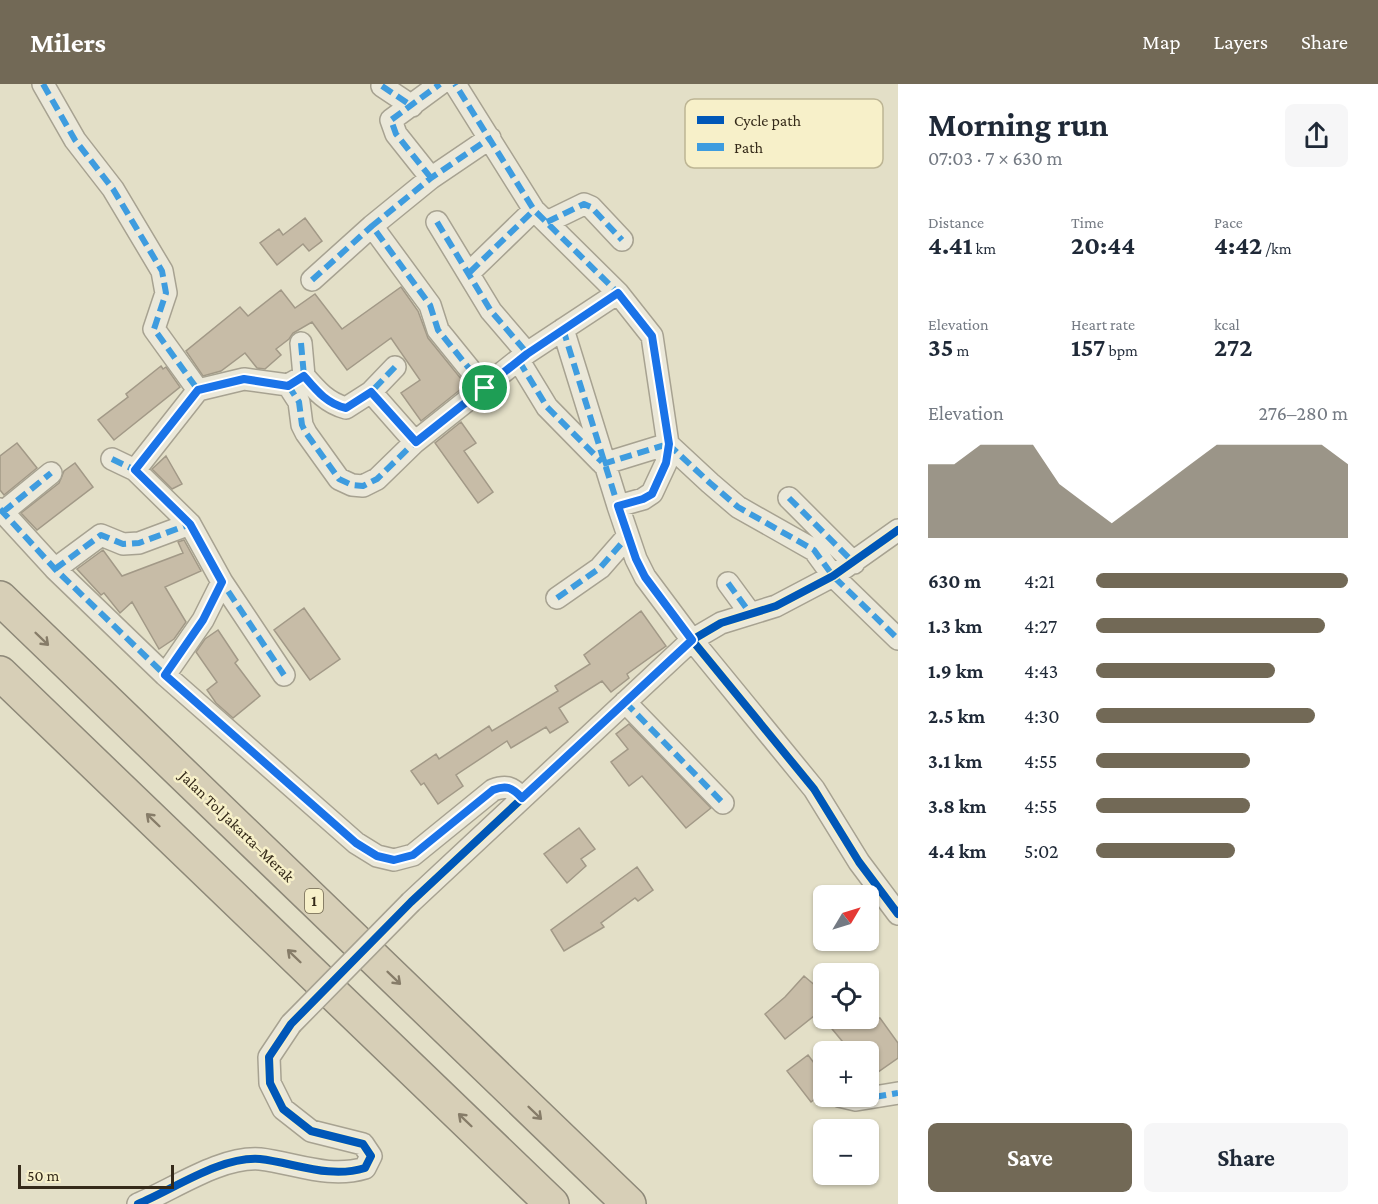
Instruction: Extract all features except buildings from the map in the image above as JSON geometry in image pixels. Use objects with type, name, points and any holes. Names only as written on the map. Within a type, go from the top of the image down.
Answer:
[{"type":"highway","name":"Jalan Tol Jakarta–Merak","points":[[0,598],[629,1204]]},
{"type":"highway","points":[[0,674],[552,1204]]},
{"type":"street","points":[[43,84],[75,140],[113,189],[162,271],[166,293],[154,329],[198,390]]},
{"type":"street","points":[[431,178],[392,126],[393,118],[440,84]]},
{"type":"street","points":[[455,84],[540,216],[618,293],[652,336],[669,444],[666,463],[652,494],[618,506]]},
{"type":"street","points":[[382,87],[412,106]]},
{"type":"street","points":[[312,280],[372,226],[431,178],[490,138]]},
{"type":"street","points":[[470,272],[540,216],[584,204],[591,207],[622,240]]},
{"type":"street","points":[[437,222],[523,357],[547,407],[603,464]]},
{"type":"street","points":[[372,226],[430,305],[438,330],[485,388]]},
{"type":"street","points":[[301,343],[296,381],[302,425],[339,479],[352,485],[363,486],[377,479],[416,442],[523,357],[618,293]]},
{"type":"street","points":[[562,329],[603,464],[645,577],[692,640],[814,789],[859,862],[898,914]]},
{"type":"street","points":[[135,470],[198,390],[244,379],[296,381],[338,406],[346,408],[371,392],[395,367]]},
{"type":"street","points":[[371,392],[416,442]]},
{"type":"street","points":[[603,464],[669,444]]},
{"type":"street","points":[[669,444],[738,507],[814,550],[833,576],[898,639]]},
{"type":"street","points":[[111,459],[135,470],[190,524],[222,582],[284,675]]},
{"type":"street","points":[[51,473],[2,510],[55,569],[165,675],[356,843],[377,856],[394,860],[413,855],[493,790],[504,786],[514,789],[522,798]]},
{"type":"street","points":[[789,498],[854,563]]},
{"type":"street","points":[[55,569],[102,535],[123,544],[139,543],[190,524]]},
{"type":"street","points":[[138,1204],[226,1162],[259,1159],[300,1168],[350,1173],[365,1168],[371,1156],[363,1144],[311,1131],[283,1108],[270,1083],[269,1057],[291,1024],[411,902],[692,640],[722,623],[776,606],[833,576],[898,530]]},
{"type":"street","points":[[557,598],[600,568],[628,536]]},
{"type":"street","points":[[165,675],[203,620],[222,582]]},
{"type":"street","points":[[728,583],[750,613]]},
{"type":"street","points":[[625,702],[723,803]]},
{"type":"street","points":[[879,1096],[898,1093]]},
{"type":"marked path","points":[[43,84],[75,140],[113,189],[162,271],[166,293],[154,329],[198,390],[244,379],[288,385],[304,376],[328,399],[346,408],[371,392]]},
{"type":"marked path","points":[[431,178],[396,134],[391,120],[440,84]]},
{"type":"marked path","points":[[288,385],[299,402],[302,425],[306,433],[339,479],[352,485],[363,486],[377,479],[415,442],[527,353],[618,293],[534,210],[455,84]]},
{"type":"marked path","points":[[382,86],[412,106]]},
{"type":"marked path","points":[[485,388],[438,330],[430,305],[372,226],[431,178],[490,138]]},
{"type":"marked path","points":[[547,222],[584,204],[591,207],[622,240]]},
{"type":"marked path","points":[[470,272],[534,210]]},
{"type":"marked path","points":[[437,222],[491,311],[527,353]]},
{"type":"marked path","points":[[312,280],[372,226]]},
{"type":"marked path","points":[[563,329],[618,506]]},
{"type":"marked path","points":[[301,343],[304,376]]},
{"type":"marked path","points":[[519,361],[547,407],[602,462]]},
{"type":"marked path","points":[[395,367],[371,392],[415,442]]},
{"type":"marked path","points":[[135,470],[198,390]]},
{"type":"marked path","points":[[668,444],[738,507],[814,550],[833,576],[898,639]]},
{"type":"marked path","points":[[603,464],[668,444]]},
{"type":"marked path","points":[[112,459],[135,470],[190,524],[222,582],[284,675]]},
{"type":"marked path","points":[[3,512],[51,473]]},
{"type":"marked path","points":[[789,498],[854,563]]},
{"type":"marked path","points":[[0,509],[55,569],[165,675],[356,843],[377,856],[394,860],[413,855],[493,790],[509,788],[522,798]]},
{"type":"marked path","points":[[55,569],[101,535],[123,544],[139,543],[190,524]]},
{"type":"marked path","points":[[557,598],[600,568],[628,536]]},
{"type":"marked path","points":[[165,675],[203,620],[222,582]]},
{"type":"marked path","points":[[728,583],[750,613]]},
{"type":"marked path","points":[[625,702],[723,803]]},
{"type":"marked path","points":[[879,1096],[898,1093]]},
{"type":"cycle path","points":[[618,293],[652,336],[668,444],[666,463],[652,493],[643,499],[618,506],[636,559],[645,577],[692,640],[814,789],[859,862],[898,914]]},
{"type":"cycle path","points":[[138,1204],[214,1168],[245,1159],[260,1159],[338,1172],[365,1168],[371,1156],[363,1144],[311,1131],[283,1109],[270,1083],[269,1057],[291,1024],[411,902],[692,640],[721,623],[776,606],[833,576],[898,530]]},
{"type":"route","points":[[618,293],[652,336],[669,444],[666,463],[652,494],[618,506],[636,559],[645,577],[692,640],[522,798],[514,789],[504,786],[493,790],[413,855],[394,860],[377,856],[356,843],[165,675],[203,620],[222,582],[190,524],[135,470],[198,390],[244,379],[288,386],[304,376],[317,393],[338,406],[346,408],[371,392],[416,442],[485,388],[562,329],[618,293]]}]
